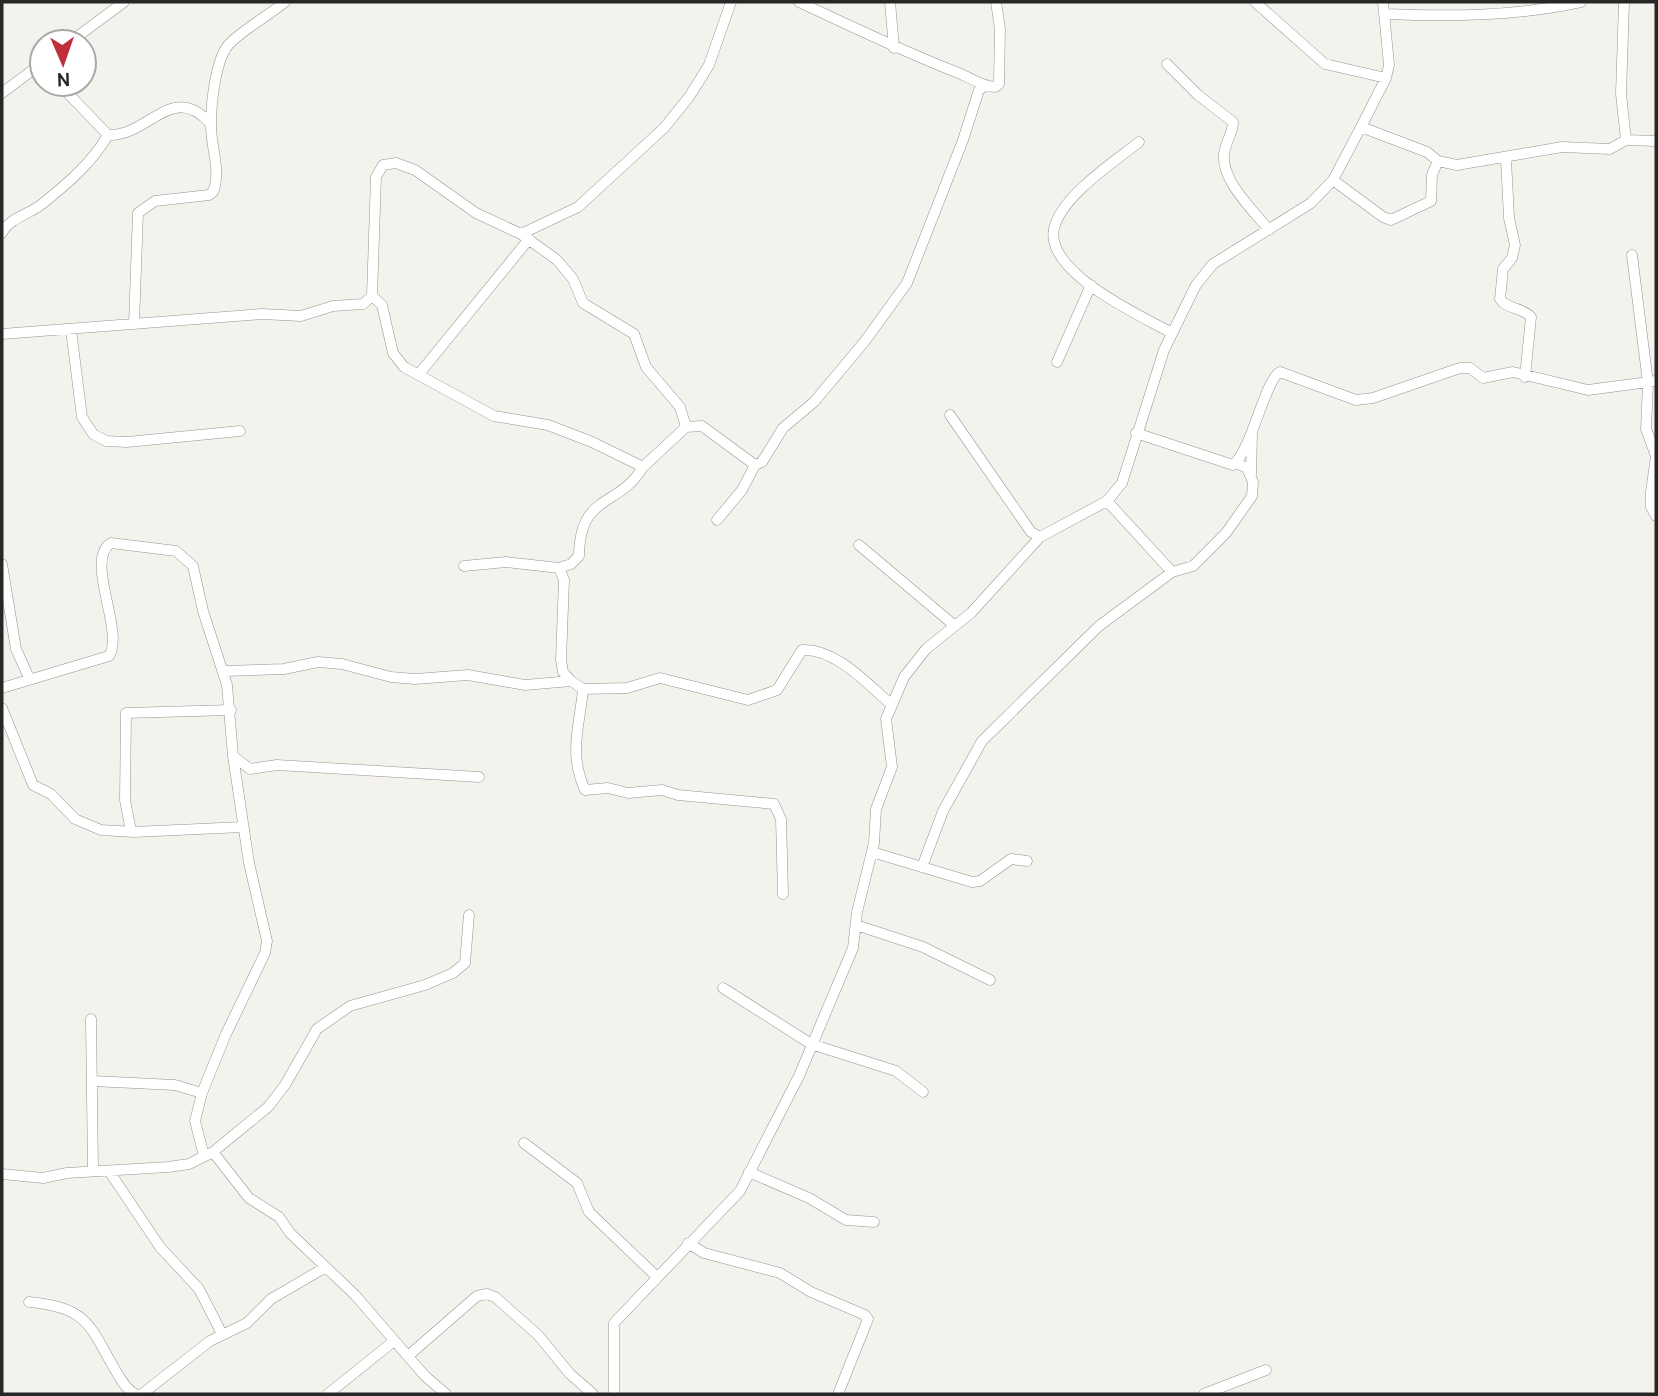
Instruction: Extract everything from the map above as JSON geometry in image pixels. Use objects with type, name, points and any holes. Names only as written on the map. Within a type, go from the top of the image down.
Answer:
[{"type":"street","points":[[89,28],[124,2]]},
{"type":"street","points":[[134,324],[137,215],[155,201],[209,195],[213,192],[216,172],[210,123],[217,73],[227,47],[285,2]]},
{"type":"street","points":[[419,374],[525,237],[578,207],[664,128],[709,65],[731,2]]},
{"type":"street","points":[[799,2],[894,48],[971,78],[983,87],[995,88],[1001,80],[996,2]]},
{"type":"street","points":[[890,2],[894,48]]},
{"type":"street","points":[[1255,2],[1325,64],[1386,78]]},
{"type":"street","points":[[614,1394],[614,1323],[656,1276],[733,1200],[799,1076],[850,955],[872,852],[876,808],[892,767],[886,727],[904,677],[926,649],[971,612],[1040,537],[1107,501],[1122,483],[1136,433],[1171,332],[1189,296],[1208,269],[1311,203],[1333,180],[1386,78],[1389,65],[1383,2]]},
{"type":"street","points":[[1386,14],[1437,16],[1517,13],[1581,2]]},
{"type":"street","points":[[1624,2],[1621,94],[1626,139]]},
{"type":"street","points":[[1167,64],[1198,95],[1233,122],[1224,151],[1224,166],[1269,230]]},
{"type":"street","points":[[2,93],[28,74]]},
{"type":"street","points":[[717,520],[742,491],[755,465],[762,462],[783,428],[814,402],[902,292],[963,140],[979,90],[983,87]]},
{"type":"street","points":[[72,98],[108,135],[120,136],[175,107],[195,110],[210,123]]},
{"type":"street","points":[[1361,127],[1427,152],[1438,161],[1467,165],[1562,148],[1611,149],[1626,139],[1656,141]]},
{"type":"street","points":[[2,233],[10,223],[40,206],[94,159],[108,135]]},
{"type":"street","points":[[1139,142],[1084,187],[1055,225],[1054,236],[1060,258],[1091,285],[1171,332]]},
{"type":"street","points":[[1506,159],[1509,218],[1515,245],[1512,258],[1503,269],[1500,299],[1505,304],[1525,310],[1531,317],[1525,377]]},
{"type":"street","points":[[1333,180],[1382,217],[1391,220],[1431,201],[1432,175],[1438,161]]},
{"type":"street","points":[[2,334],[262,314],[301,316],[333,306],[363,304],[372,296],[376,177],[379,169],[388,163],[415,170],[476,213],[525,237],[557,260],[573,279],[583,303],[634,334],[640,344],[646,367],[680,407],[686,427]]},
{"type":"street","points":[[1632,255],[1652,382],[1646,429],[1656,456],[1651,492],[1656,516]]},
{"type":"street","points":[[1057,362],[1091,285]]},
{"type":"street","points":[[372,296],[386,313],[393,354],[404,367],[494,416],[548,425],[592,442],[643,467]]},
{"type":"street","points":[[71,330],[82,417],[93,434],[106,440],[127,442],[240,431]]},
{"type":"street","points":[[1236,463],[1253,429],[1271,378],[1280,372],[1356,400],[1373,398],[1460,368],[1470,368],[1483,378],[1506,371],[1588,390],[1652,382]]},
{"type":"street","points":[[950,415],[1031,532],[1040,537]]},
{"type":"street","points":[[464,566],[506,562],[559,568],[571,564],[579,556],[581,530],[589,514],[626,488],[643,467],[686,427],[702,426],[755,465]]},
{"type":"street","points":[[922,867],[943,811],[982,741],[1099,626],[1172,572],[1192,566],[1226,533],[1254,489],[1249,456],[1253,429]]},
{"type":"street","points":[[1136,433],[1226,464],[1236,463],[1247,468],[1251,475]]},
{"type":"street","points":[[1107,501],[1172,572]]},
{"type":"street","points":[[2,688],[109,656],[113,640],[103,553],[105,547],[116,543],[176,551],[188,560],[224,671],[231,710],[233,756],[243,827],[267,946],[202,1093],[195,1121],[209,1154],[248,1198],[279,1217],[290,1233],[326,1267],[446,1394]]},
{"type":"street","points":[[859,545],[955,625]]},
{"type":"street","points":[[2,564],[16,649],[29,678]]},
{"type":"street","points":[[559,568],[565,580],[561,660],[563,672],[583,689],[627,688],[660,678],[748,700],[777,690],[802,650],[810,650],[846,666],[892,705]]},
{"type":"street","points":[[224,671],[284,669],[318,662],[415,679],[468,675],[525,685],[571,681]]},
{"type":"street","points":[[583,689],[576,723],[580,778],[585,790],[608,788],[628,793],[662,790],[678,795],[775,804],[781,819],[783,894]]},
{"type":"street","points":[[2,708],[33,785],[51,794],[75,819],[101,830],[243,827]]},
{"type":"street","points":[[131,831],[125,800],[127,713],[231,710]]},
{"type":"street","points":[[233,756],[250,769],[277,765],[479,777]]},
{"type":"street","points":[[872,852],[972,882],[980,881],[1011,859],[1027,861]]},
{"type":"street","points":[[2,1174],[43,1178],[93,1171],[181,1165],[209,1154],[268,1107],[285,1085],[317,1029],[350,1006],[425,985],[453,973],[466,963],[469,915]]},
{"type":"street","points":[[856,925],[923,947],[990,980]]},
{"type":"street","points":[[723,988],[811,1044],[895,1071],[923,1092]]},
{"type":"street","points":[[91,1019],[93,1171]]},
{"type":"street","points":[[92,1081],[175,1085],[202,1093]]},
{"type":"street","points":[[524,1143],[577,1183],[589,1212],[656,1276]]},
{"type":"street","points":[[109,1171],[160,1247],[199,1289],[222,1334]]},
{"type":"street","points":[[749,1172],[809,1198],[846,1220],[874,1222]]},
{"type":"street","points":[[688,1243],[704,1253],[780,1273],[811,1292],[865,1315],[868,1319],[838,1394]]},
{"type":"street","points":[[142,1394],[222,1334],[247,1323],[271,1299],[326,1267]]},
{"type":"street","points":[[408,1356],[477,1296],[487,1294],[538,1335],[570,1374],[593,1394]]},
{"type":"street","points":[[29,1302],[57,1305],[92,1326],[124,1384],[135,1394]]},
{"type":"street","points":[[328,1394],[394,1340]]},
{"type":"street","points":[[1204,1394],[1266,1370]]}]
